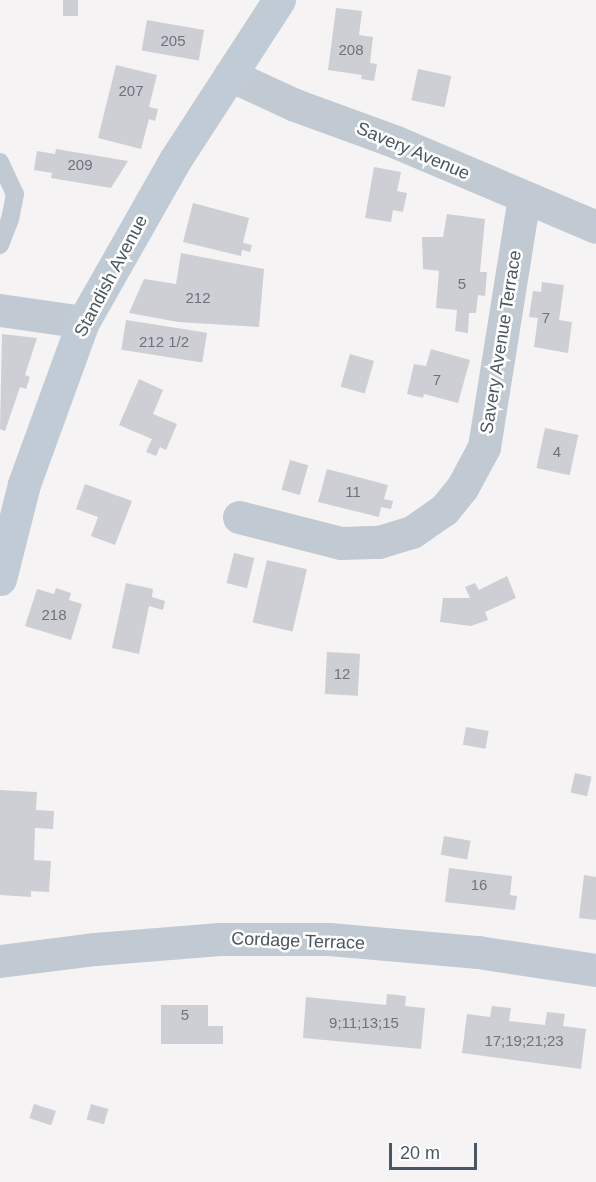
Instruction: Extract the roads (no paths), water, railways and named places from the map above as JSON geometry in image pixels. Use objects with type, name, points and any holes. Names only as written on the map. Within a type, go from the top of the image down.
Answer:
[{"type":"street","name":"Standish Avenue","points":[[0,579],[24,484],[83,322],[175,160],[279,0]]},
{"type":"street","name":"Savery Avenue","points":[[230,75],[295,105],[396,142],[596,227]]},
{"type":"street","name":"Savery Avenue Terrace","points":[[239,518],[341,543],[379,542],[412,531],[444,510],[462,488],[484,447],[524,198]]},
{"type":"street","points":[[0,309],[83,322]]},
{"type":"street","name":"Cordage Terrace","points":[[0,961],[95,949],[220,939],[329,939],[478,952],[596,970]]},
{"type":"lane","points":[[0,162],[15,194],[10,219],[0,244]]}]
